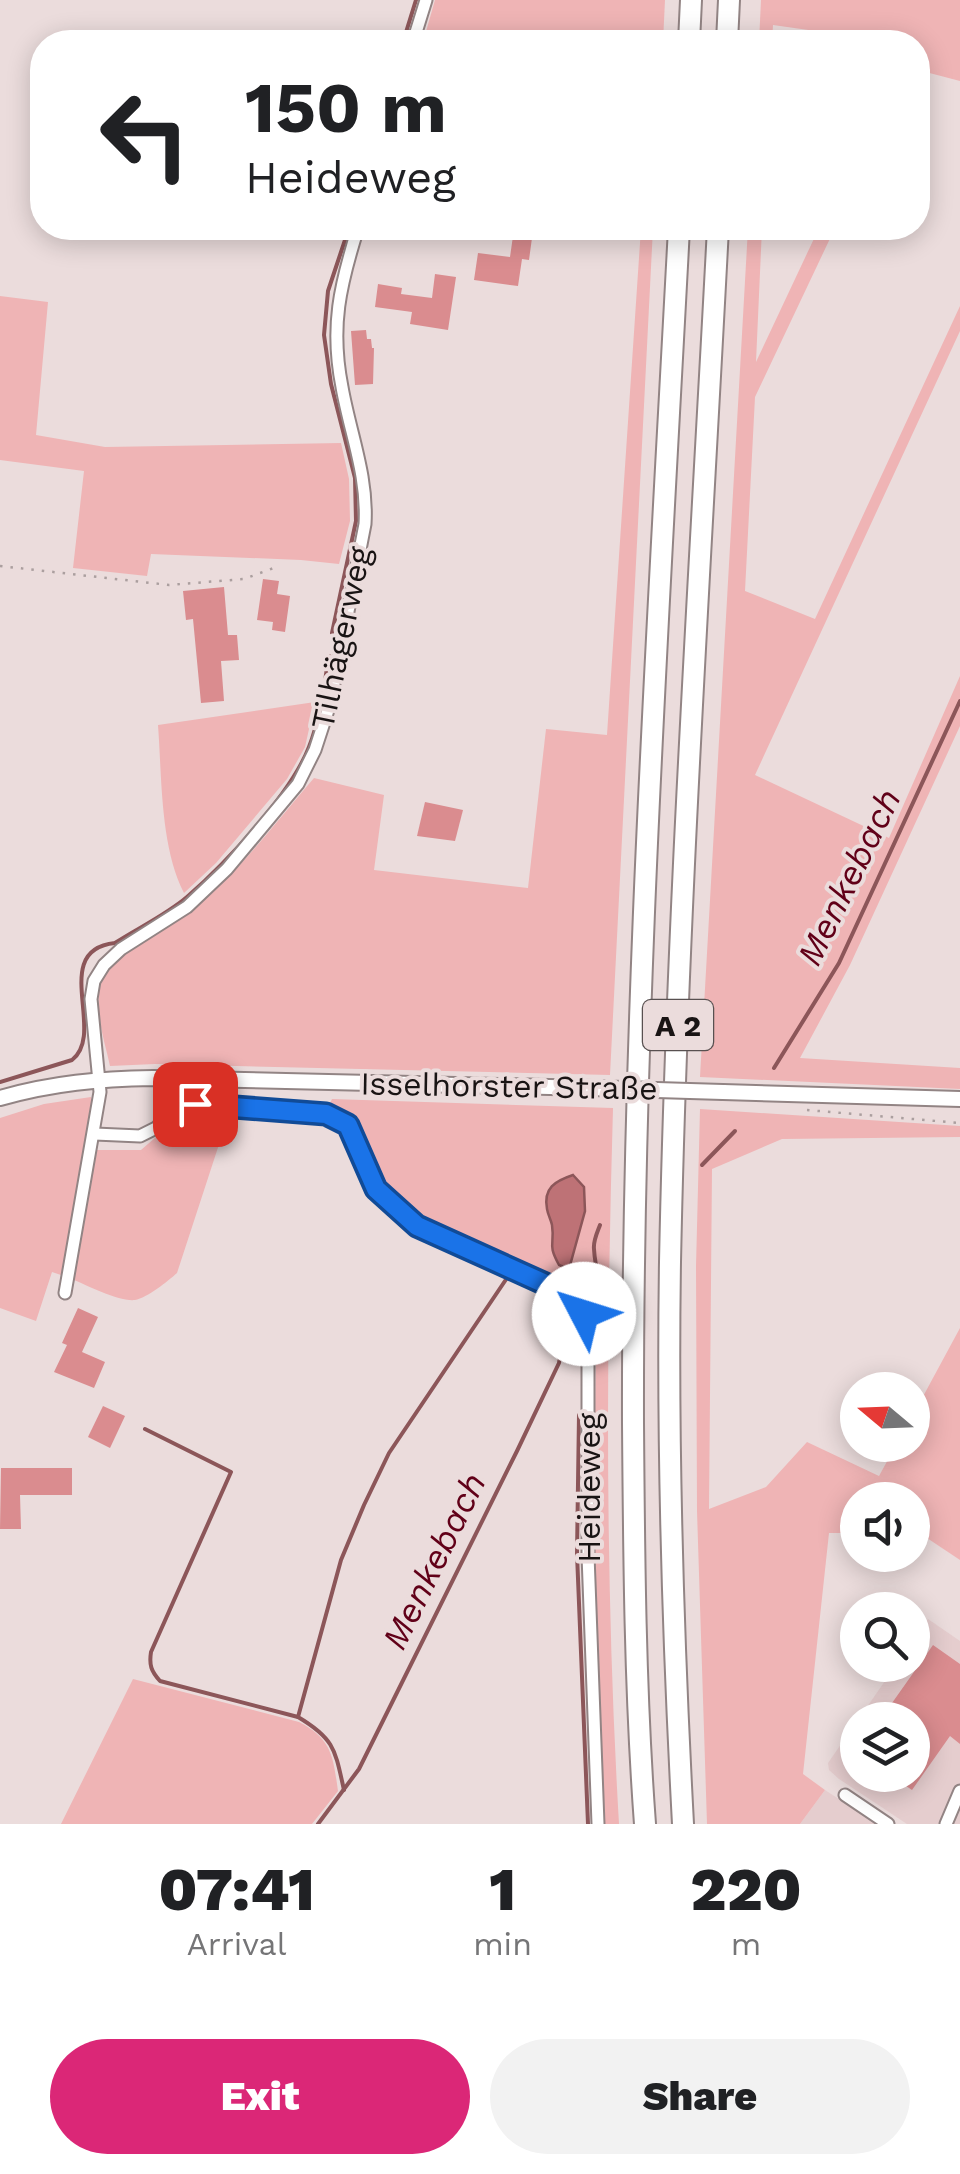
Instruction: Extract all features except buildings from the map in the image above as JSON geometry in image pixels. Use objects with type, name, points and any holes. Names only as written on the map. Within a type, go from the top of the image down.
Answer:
[{"type":"highway","points":[[689,30],[691,0]]},
{"type":"highway","points":[[728,30],[729,0]]},
{"type":"highway","name":"A 2","points":[[644,1824],[634,1527],[633,1248],[641,978],[678,240]]},
{"type":"highway","name":"A 2","points":[[683,1824],[672,1520],[670,1265],[680,968],[717,240]]},
{"type":"street","points":[[417,30],[426,0]]},
{"type":"street","name":"Tilhägerweg","points":[[98,1079],[91,999],[94,982],[104,965],[121,949],[186,907],[226,869],[298,784],[316,750],[330,704],[367,499],[342,388],[335,326],[354,240]]},
{"type":"street","name":"Isselhorster Straße","points":[[0,1098],[39,1087],[98,1079],[215,1078],[960,1099]]},
{"type":"street","points":[[65,1293],[95,1134],[98,1079]]},
{"type":"street","name":"Heideweg","points":[[95,1134],[140,1136],[156,1128],[172,1112],[195,1104],[326,1114],[348,1125],[376,1189],[417,1226],[572,1296],[584,1314],[588,1336],[588,1555],[598,1824]]},
{"type":"street","points":[[946,1824],[960,1791]]},
{"type":"street","points":[[844,1795],[888,1824]]},
{"type":"path","points":[[0,566],[169,584],[244,579],[278,566]]},
{"type":"path","points":[[807,1110],[960,1123]]},
{"type":"shaded area","points":[[435,0],[665,0],[664,30],[426,30]]},
{"type":"shaded area","points":[[761,0],[960,0],[960,81],[930,73],[930,30],[808,30],[773,25],[773,30],[760,30]]},
{"type":"shaded area","points":[[640,240],[652,240],[610,1075],[110,1066],[98,1003],[107,971],[126,952],[189,913],[222,884],[314,778],[384,795],[374,870],[528,888],[546,729],[607,735]]},
{"type":"shaded area","points":[[747,240],[761,240],[756,362],[813,240],[829,240],[755,397],[745,591],[815,619],[960,306],[960,331],[755,775],[889,838],[960,676],[960,726],[850,965],[800,1058],[960,1068],[960,1089],[700,1077]]},
{"type":"shaded area","points":[[0,296],[48,302],[36,435],[105,447],[341,443],[349,479],[350,521],[339,564],[151,554],[147,576],[73,568],[84,471],[0,460]]},
{"type":"shaded area","points":[[315,702],[305,747],[287,779],[216,863],[184,893],[166,833],[158,725]]},
{"type":"shaded area","points":[[91,1097],[94,1112],[61,1275],[52,1272],[36,1321],[0,1308],[0,1118],[44,1104]]},
{"type":"shaded area","points":[[332,1099],[613,1108],[608,1466],[619,1824],[605,1824],[593,1557],[596,1339],[590,1301],[420,1220],[386,1185],[355,1120],[328,1107]]},
{"type":"shaded area","points":[[700,1109],[960,1126],[960,1137],[782,1139],[712,1169],[709,1509],[766,1487],[807,1442],[840,1458],[840,1462],[849,1462],[879,1476],[887,1462],[930,1462],[930,1384],[960,1328],[960,1560],[930,1540],[930,1482],[840,1482],[840,1533],[829,1533],[803,1774],[825,1790],[800,1824],[707,1824],[697,1511]]},
{"type":"shaded area","points":[[178,1118],[225,1126],[177,1273],[135,1300],[112,1296],[72,1279],[97,1150],[141,1150]]},
{"type":"shaded area","points":[[573,1175],[584,1187],[585,1211],[569,1269],[559,1265],[553,1252],[546,1202],[552,1186]]},
{"type":"shaded area","points":[[930,1620],[960,1641],[960,1824],[907,1824],[859,1792],[930,1792],[930,1702],[870,1702],[884,1682],[930,1682]]},
{"type":"shaded area","points":[[133,1679],[310,1728],[329,1750],[338,1791],[312,1824],[61,1824]]},
{"type":"shaded area","points":[[840,1746],[840,1780],[829,1770],[828,1763]]},
{"type":"shaded area","points":[[825,1790],[877,1824],[800,1824]]},
{"type":"waterway","points":[[407,30],[416,0]]},
{"type":"waterway","points":[[332,633],[356,521],[355,478],[331,384],[324,335],[328,291],[345,240]]},
{"type":"waterway","points":[[0,1082],[72,1060],[81,1048],[84,1031],[85,960],[96,949],[115,943],[187,897],[273,806],[309,747],[329,656]]},
{"type":"waterway","name":"Menkebach","points":[[774,1068],[839,963],[960,701]]},
{"type":"waterway","name":"Menkebach","points":[[702,1165],[735,1131]]},
{"type":"waterway","name":"Menkebach","points":[[588,1297],[597,1279],[594,1246],[600,1225]]},
{"type":"waterway","points":[[344,1790],[332,1747],[320,1732],[298,1717],[341,1560],[389,1453],[509,1275]]},
{"type":"waterway","name":"Menkebach","points":[[318,1824],[359,1769],[517,1451],[559,1363],[571,1310]]},
{"type":"waterway","points":[[579,1415],[577,1554],[588,1824]]},
{"type":"waterway","points":[[145,1429],[231,1472],[151,1652],[153,1671],[160,1681],[298,1717]]},
{"type":"route","points":[[195,1104],[326,1114],[348,1125],[376,1189],[417,1226],[572,1296],[584,1314]]}]
